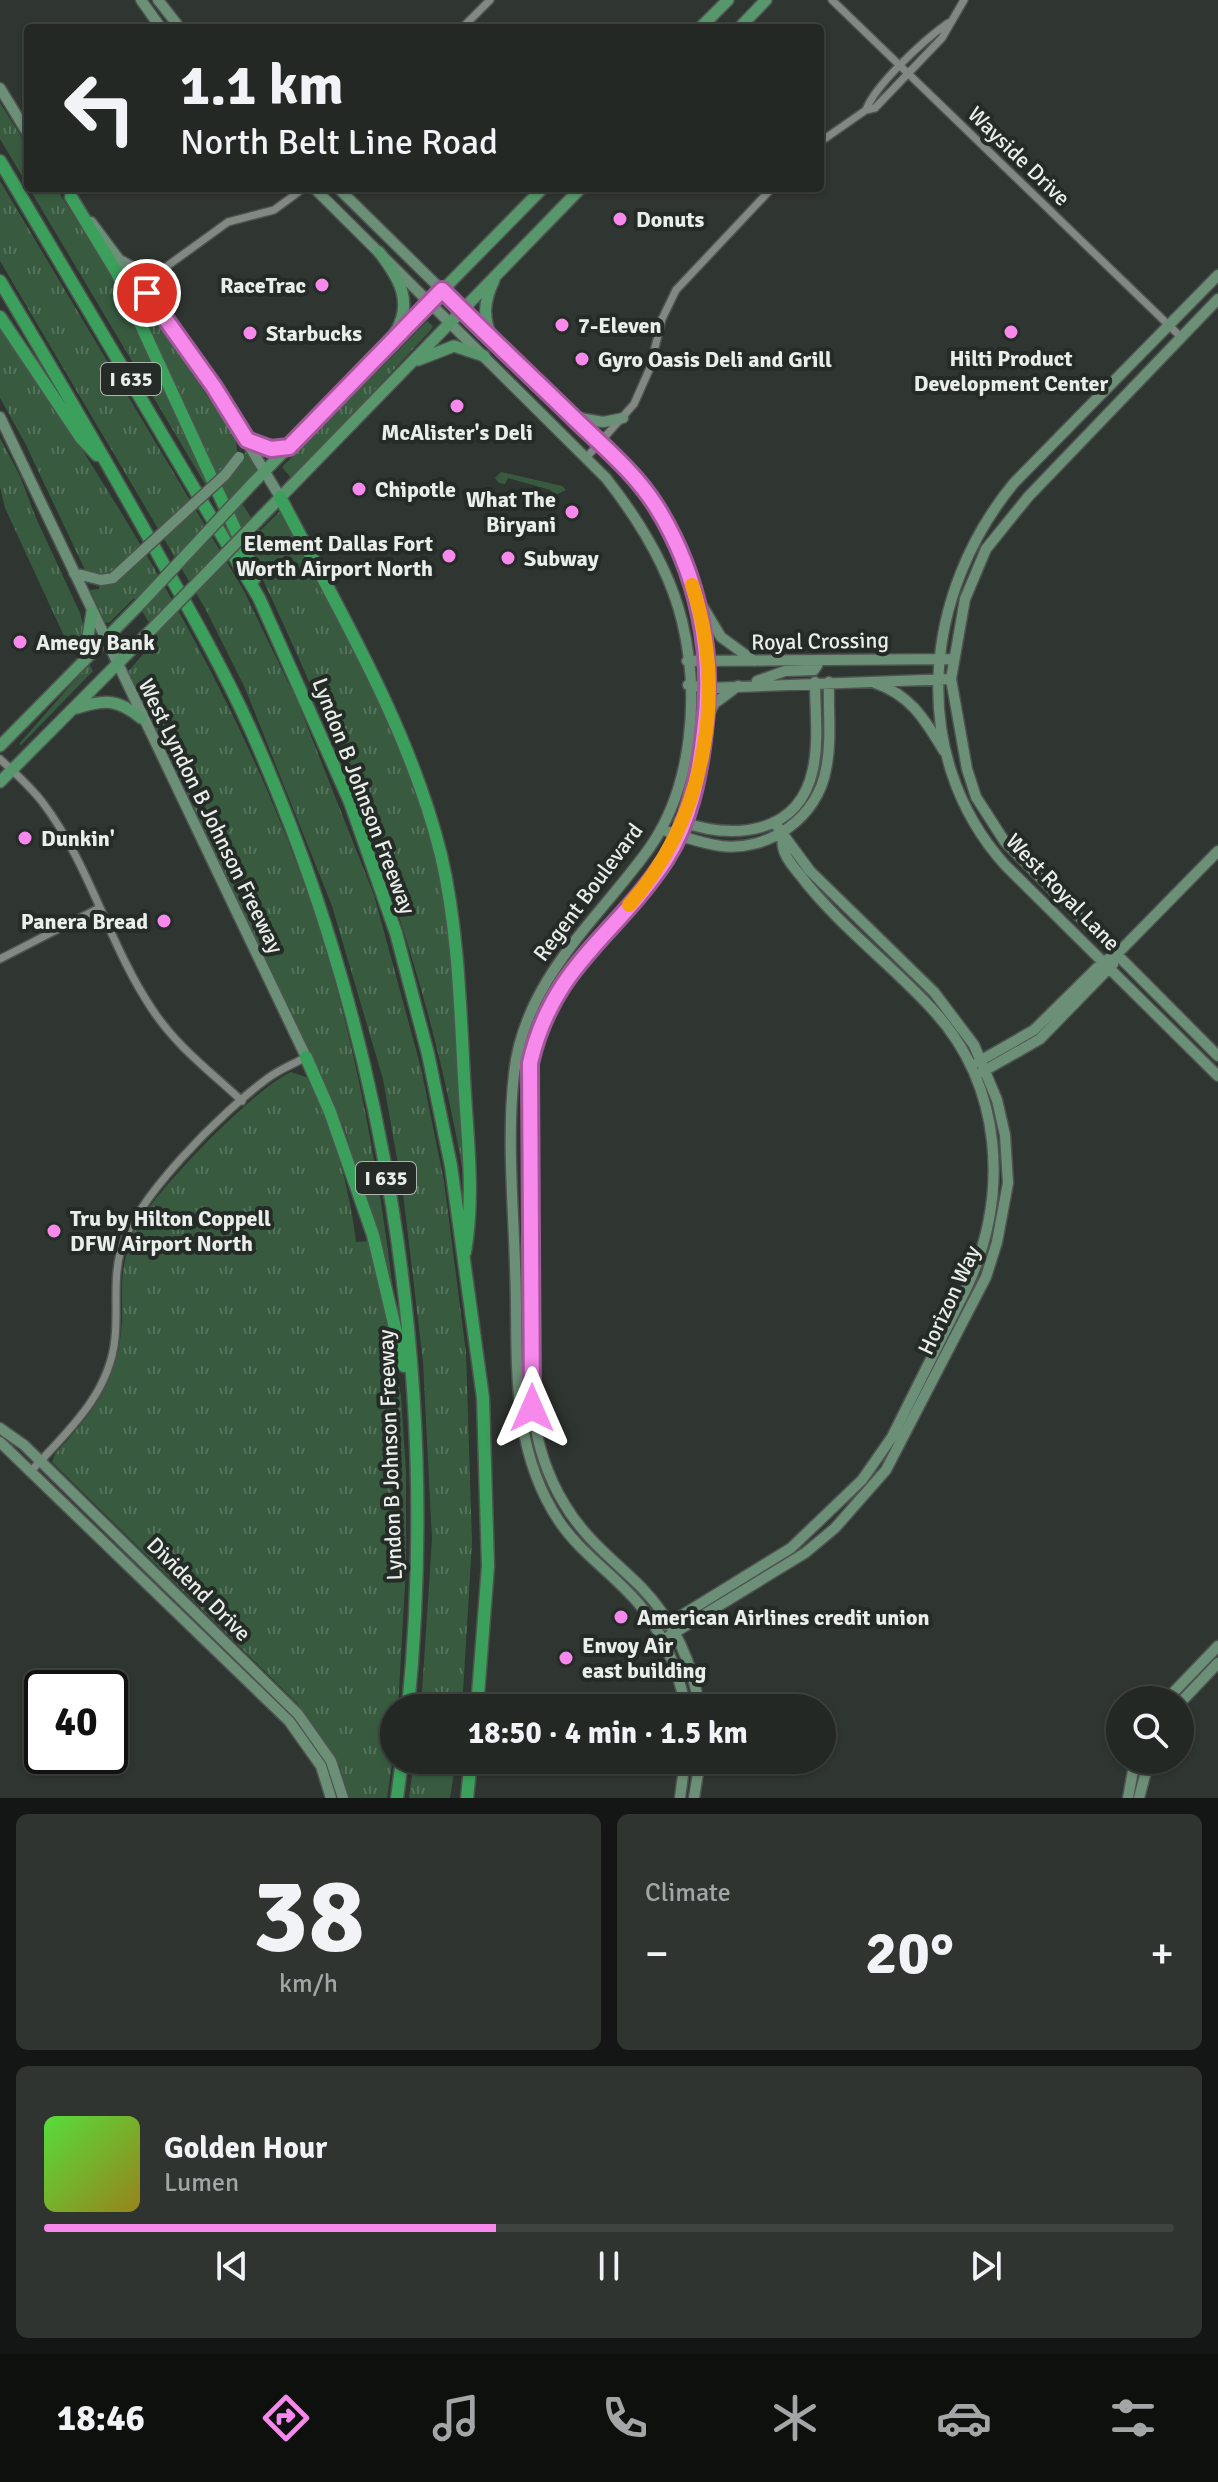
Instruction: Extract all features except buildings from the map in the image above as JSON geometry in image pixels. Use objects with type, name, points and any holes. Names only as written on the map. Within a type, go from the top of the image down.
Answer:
[{"type":"highway","name":"Lyndon B Johnson Freeway","points":[[0,161],[259,598],[350,802],[396,933],[428,1054],[451,1166],[483,1398],[488,1566],[478,1694]]},
{"type":"highway","points":[[68,192],[117,273],[180,406],[247,555],[259,598]]},
{"type":"highway","name":"Lyndon B Johnson Freeway","points":[[0,281],[113,473],[224,673],[292,830],[328,932],[371,1090],[398,1258],[413,1397],[415,1615],[409,1694]]},
{"type":"highway","points":[[0,317],[81,438],[113,473]]},
{"type":"highway","points":[[280,497],[396,724],[441,857],[458,973],[471,1216],[463,1269]]},
{"type":"highway","points":[[306,1057],[330,1112],[373,1235],[390,1319],[413,1397]]},
{"type":"highway","points":[[397,1798],[400,1774]]},
{"type":"highway","points":[[467,1798],[470,1774]]},
{"type":"main road","points":[[704,24],[728,0]]},
{"type":"main road","points":[[743,24],[766,0]]},
{"type":"main road","points":[[0,746],[539,192]]},
{"type":"main road","points":[[0,782],[77,708],[577,192]]},
{"type":"main road","points":[[379,252],[405,296],[402,323],[390,344]]},
{"type":"main road","points":[[493,340],[488,329],[485,300],[497,274]]},
{"type":"main road","points":[[411,364],[454,346],[484,356]]},
{"type":"main road","points":[[247,440],[271,449],[289,447]]},
{"type":"main road","points":[[84,661],[92,612]]},
{"type":"main road","points":[[77,708],[112,700],[123,703],[141,718]]},
{"type":"street","points":[[141,0],[158,24]]},
{"type":"street","points":[[158,0],[177,24]]},
{"type":"street","points":[[466,24],[490,0]]},
{"type":"street","name":"Wayside Drive","points":[[832,0],[1181,337]]},
{"type":"street","points":[[866,110],[869,102],[901,67],[948,23],[964,0]]},
{"type":"street","points":[[824,139],[866,110],[875,108],[942,38],[948,23]]},
{"type":"street","points":[[0,88],[24,127]]},
{"type":"street","points":[[68,192],[165,317],[247,440],[280,497]]},
{"type":"street","points":[[165,317],[157,286],[163,269],[228,222],[274,210],[299,192]]},
{"type":"street","name":"Regent Boulevard","points":[[318,192],[586,458],[629,506],[654,550],[682,619],[688,685],[684,768],[667,817],[661,829],[565,952],[537,995],[520,1042],[512,1094],[517,1396],[524,1441],[539,1486],[559,1522],[586,1555],[639,1604],[664,1640],[681,1694]]},
{"type":"street","name":"Regent Boulevard","points":[[342,192],[600,443],[656,505],[678,547],[694,588],[709,688],[698,777],[679,835],[643,889],[561,984],[542,1022],[527,1080],[533,1273],[532,1408],[538,1440],[555,1487],[573,1518],[608,1558],[650,1596],[672,1628],[691,1670],[696,1694]]},
{"type":"street","points":[[586,458],[623,418],[644,385],[662,319],[676,290],[768,192]]},
{"type":"street","points":[[121,259],[139,269],[163,269]]},
{"type":"street","name":"West Royal Lane","points":[[1218,275],[991,510],[970,547],[943,631],[936,680],[947,756],[965,806],[991,848],[1218,1076]]},
{"type":"street","name":"West Royal Lane","points":[[1218,299],[1028,497],[986,549],[965,599],[951,679],[963,755],[976,797],[1007,846],[1218,1056]]},
{"type":"street","name":"West Lyndon B Johnson Freeway","points":[[0,417],[116,666],[306,1057]]},
{"type":"street","points":[[573,417],[603,422],[623,418]]},
{"type":"street","points":[[0,434],[12,441]]},
{"type":"street","points":[[74,573],[101,580],[113,578],[239,457],[247,440]]},
{"type":"street","points":[[1014,483],[1028,497]]},
{"type":"street","points":[[694,588],[721,637],[756,662]]},
{"type":"street","points":[[915,660],[934,646],[943,631]]},
{"type":"street","name":"Royal Crossing","points":[[687,661],[953,659]]},
{"type":"street","points":[[706,719],[715,703],[744,685],[785,671],[814,670],[819,662]]},
{"type":"street","name":"Royal Crossing","points":[[688,685],[709,688],[951,679]]},
{"type":"street","points":[[865,680],[905,697],[947,756]]},
{"type":"street","points":[[667,817],[730,833],[758,830],[795,806],[807,788],[816,748],[815,682]]},
{"type":"street","points":[[661,829],[729,846],[782,835],[809,809],[821,788],[828,753],[829,682]]},
{"type":"street","points":[[816,748],[828,753]]},
{"type":"street","points":[[0,759],[43,803],[63,833],[150,1007],[174,1041],[242,1101]]},
{"type":"street","name":"Horizon Way","points":[[774,822],[782,835],[784,851],[808,886],[887,965],[950,1021]]},
{"type":"street","name":"Horizon Way","points":[[657,1629],[672,1628],[787,1565],[835,1528],[897,1455],[994,1257],[1008,1183],[1005,1135],[978,1068],[950,1021],[897,956],[818,880],[791,841],[782,835]]},
{"type":"street","points":[[978,1068],[1034,1030],[1106,966],[1218,851]]},
{"type":"street","points":[[0,959],[99,908]]},
{"type":"street","points":[[887,965],[897,956]]},
{"type":"street","points":[[32,1470],[94,1401],[107,1370],[115,1340],[114,1290],[120,1253],[135,1217],[165,1179],[242,1101],[270,1077],[306,1057]]},
{"type":"street","name":"Horizon Way","points":[[664,1640],[672,1628],[791,1548],[825,1518],[876,1462],[980,1258],[993,1201],[993,1139],[978,1068]]},
{"type":"street","points":[[948,1323],[959,1328]]},
{"type":"street","name":"Dividend Drive","points":[[0,1428],[41,1461],[298,1714],[331,1761],[343,1798]]},
{"type":"street","name":"Dividend Drive","points":[[0,1442],[289,1721],[321,1766],[331,1798]]},
{"type":"street","points":[[825,1518],[835,1528]]},
{"type":"street","points":[[1179,1686],[1218,1646]]},
{"type":"street","points":[[1194,1688],[1218,1663]]},
{"type":"street","points":[[680,1798],[683,1774]]},
{"type":"street","points":[[694,1798],[698,1774]]},
{"type":"street","points":[[1137,1774],[1139,1798]]},
{"type":"street","points":[[1128,1798],[1140,1774]]},
{"type":"green space","points":[[0,103],[24,141],[24,179],[0,139]]},
{"type":"green space","points":[[0,181],[244,591],[298,703],[374,895],[421,1068],[444,1181],[466,1353],[472,1542],[463,1694],[422,1694],[432,1539],[423,1362],[403,1193],[383,1079],[332,906],[245,688],[206,610],[0,261]]},
{"type":"green space","points":[[31,192],[59,192],[119,288],[208,483],[205,484]]},
{"type":"green space","points":[[140,297],[236,438],[237,451],[244,454],[247,450],[257,471],[235,493],[260,531],[281,510],[370,681],[408,769],[437,861],[451,937],[467,1171],[463,1172],[423,997],[369,830],[303,667],[134,300]]},
{"type":"green space","points":[[427,321],[433,326],[430,331],[292,479],[282,467]]},
{"type":"green space","points":[[0,324],[145,552],[231,711],[268,792],[301,876],[329,962],[351,1047],[377,1176],[395,1306],[345,1130],[126,674],[158,637],[134,598],[109,623],[105,622],[90,590],[99,589],[100,581],[86,572],[25,443],[0,398]]},
{"type":"green space","points":[[0,438],[80,613],[85,632],[78,647],[70,649],[5,508],[0,487]]},
{"type":"green space","points":[[501,472],[562,486],[566,490],[553,496],[551,490],[508,478],[505,484],[499,483],[495,478]]},
{"type":"green space","points":[[89,664],[93,671],[19,744]]},
{"type":"green space","points":[[291,1072],[309,1078],[339,1158],[356,1242],[370,1241],[401,1396],[406,1472],[406,1568],[399,1694],[380,1694],[380,1774],[390,1774],[387,1798],[349,1798],[340,1766],[297,1703],[52,1462],[55,1454],[92,1409],[110,1378],[120,1342],[123,1269],[134,1231],[155,1200],[212,1137],[275,1082]]},
{"type":"green space","points":[[412,1774],[454,1774],[450,1798],[409,1798]]},
{"type":"slow traffic","points":[[629,905],[666,858],[679,835],[698,777],[709,688],[701,619],[692,585]]},
{"type":"place","name":"Donuts","points":[[620,219]]},
{"type":"place","name":"RaceTrac","points":[[322,285]]},
{"type":"place","name":"7-Eleven","points":[[562,325]]},
{"type":"place","name":"Hilti Product Development Center","points":[[1011,332]]},
{"type":"place","name":"Starbucks","points":[[250,333]]},
{"type":"place","name":"Gyro Oasis Deli and Grill","points":[[582,359]]},
{"type":"place","name":"McAlister's Deli","points":[[457,406]]},
{"type":"place","name":"Chipotle","points":[[359,489]]},
{"type":"place","name":"What The Biryani","points":[[572,512]]},
{"type":"place","name":"Element Dallas Fort Worth Airport North","points":[[449,556]]},
{"type":"place","name":"Subway","points":[[508,558]]},
{"type":"place","name":"Amegy Bank","points":[[20,642]]},
{"type":"place","name":"Dunkin'","points":[[25,838]]},
{"type":"place","name":"Panera Bread","points":[[164,921]]},
{"type":"place","name":"Tru by Hilton Coppell DFW Airport North","points":[[54,1231]]},
{"type":"place","name":"American Airlines credit union","points":[[621,1617]]},
{"type":"place","name":"Envoy Air east building","points":[[566,1658]]},
{"type":"route","points":[[147,293],[214,387],[247,440],[279,449],[289,447],[442,290],[642,487],[656,505],[678,547],[694,588],[709,688],[702,756],[691,802],[679,835],[666,858],[561,984],[542,1022],[530,1063],[527,1080],[533,1273],[532,1408]]}]
